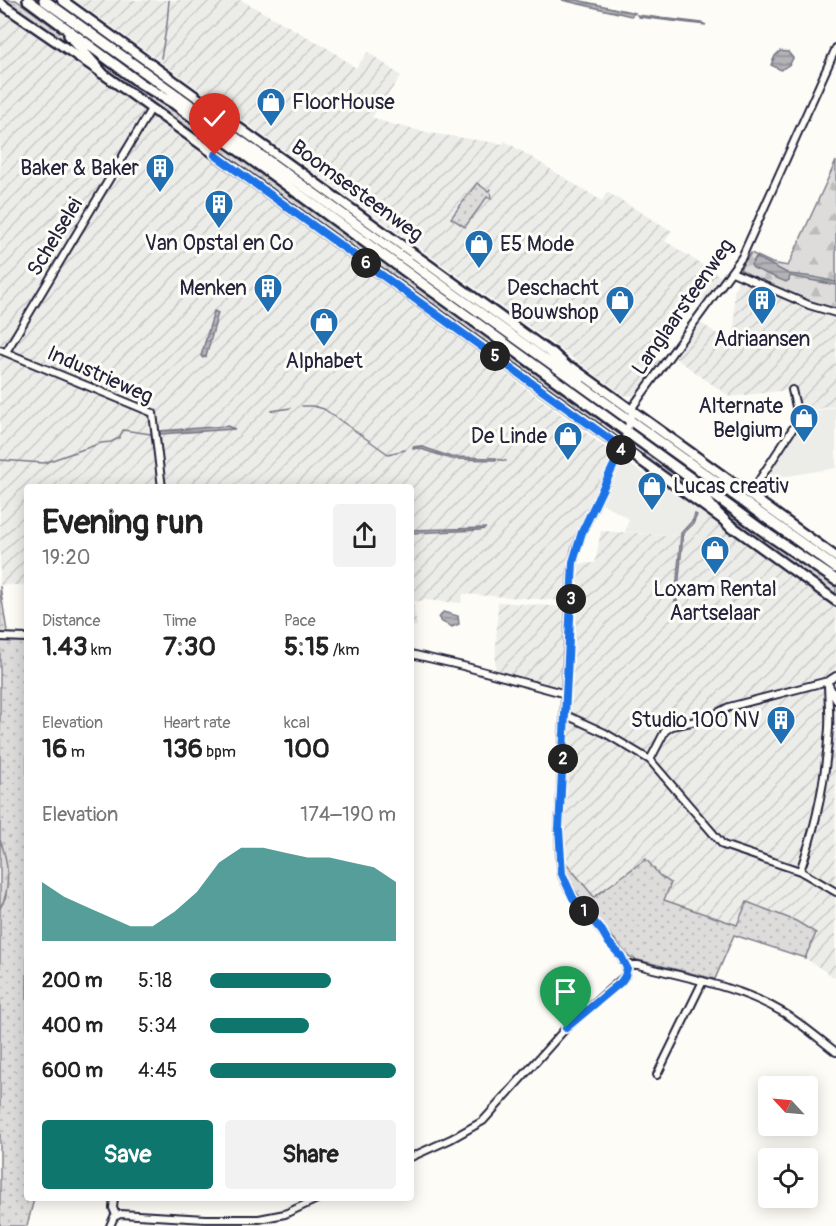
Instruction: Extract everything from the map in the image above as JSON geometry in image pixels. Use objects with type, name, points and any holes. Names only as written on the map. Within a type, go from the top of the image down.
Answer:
[{"type":"highway","points":[[28,0],[140,82],[234,146],[777,540],[836,580]]},
{"type":"highway","points":[[44,0],[836,568]]},
{"type":"highway","points":[[63,26],[102,73]]},
{"type":"highway","points":[[552,353],[578,376],[586,389]]},
{"type":"highway","points":[[688,476],[716,512],[732,528]]},
{"type":"main road","name":"Boomsesteenweg","points":[[62,0],[836,557]]},
{"type":"main road","points":[[0,3],[151,108],[621,451],[836,601]]},
{"type":"street","name":"Langlaarsteenweg","points":[[626,965],[602,931],[573,898],[562,874],[559,829],[572,570],[575,552],[582,532],[621,451],[632,410],[732,272],[750,240],[836,48]]},
{"type":"street","name":"Schelselei","points":[[3,351],[151,108]]},
{"type":"street","points":[[732,272],[808,305],[836,313]]},
{"type":"street","name":"Industrieweg","points":[[3,351],[153,413],[162,484]]},
{"type":"street","points":[[744,490],[756,485],[799,419],[792,390]]},
{"type":"street","points":[[0,637],[24,638]]},
{"type":"street","points":[[414,655],[566,694]]},
{"type":"street","points":[[650,760],[665,731],[672,726],[706,719],[729,707],[828,681],[836,676]]},
{"type":"street","points":[[828,681],[836,700]]},
{"type":"street","points":[[800,871],[808,850],[822,783],[828,734],[828,681]]},
{"type":"street","points":[[566,715],[605,733],[650,760],[723,844],[800,871],[836,892]]},
{"type":"street","points":[[828,734],[836,735]]},
{"type":"street","points":[[414,1155],[451,1139],[483,1121],[572,1023],[621,982],[625,976],[626,965],[638,965],[703,981],[746,995],[784,1013],[836,1052]]},
{"type":"street","points":[[657,1075],[703,981]]},
{"type":"street","points":[[114,1201],[113,1208],[116,1215]]},
{"type":"street","points":[[116,1215],[261,1223],[313,1201]]},
{"type":"street","points":[[110,1226],[116,1215]]},
{"type":"shaded area","points":[[75,0],[241,0],[329,49],[356,68],[368,52],[401,76],[372,117],[430,133],[503,144],[505,141],[602,201],[607,192],[672,231],[665,241],[723,278],[710,295],[663,332],[649,351],[661,361],[635,396],[624,395]]},
{"type":"shaded area","points":[[562,0],[577,0],[635,13],[631,16]]},
{"type":"shaded area","points":[[0,8],[473,349],[613,453],[573,542],[568,561],[565,601],[463,594],[461,603],[424,600],[414,602],[414,484],[24,484],[24,585],[0,585]]},
{"type":"shaded area","points":[[637,15],[702,23],[706,25],[639,17]]},
{"type":"shaded area","points":[[780,51],[788,52],[793,58],[790,64],[781,70],[771,65]]},
{"type":"shaded area","points":[[756,257],[789,274],[836,282],[836,285],[790,276],[786,282],[753,268],[751,265]]},
{"type":"shaded area","points":[[740,269],[807,300],[836,309],[836,406],[802,412],[796,389],[730,397],[675,358],[701,323],[735,346],[734,292],[739,279],[734,277]]},
{"type":"shaded area","points":[[214,311],[218,313],[206,357],[203,358],[201,356]]},
{"type":"shaded area","points":[[836,407],[836,468],[763,480],[802,420],[801,414]]},
{"type":"shaded area","points":[[227,426],[235,429],[160,434],[159,431]]},
{"type":"shaded area","points":[[420,446],[451,457],[496,458],[496,460],[451,459],[418,448],[413,449],[413,447]]},
{"type":"shaded area","points":[[626,462],[702,512],[684,536],[625,532],[629,519],[602,503],[622,464]]},
{"type":"shaded area","points":[[702,513],[836,609],[835,978],[805,958],[816,933],[737,926],[664,900],[671,883],[660,876],[646,859],[594,897],[560,855],[566,715],[570,694],[579,564],[595,563],[601,531],[684,536]]},
{"type":"shaded area","points":[[695,514],[697,515],[693,524],[683,534],[674,614],[681,533],[693,520]]},
{"type":"shaded area","points":[[486,528],[414,533],[414,530]]},
{"type":"shaded area","points":[[498,602],[565,607],[561,683],[556,689],[495,671]]},
{"type":"shaded area","points":[[414,608],[417,626],[414,626]]},
{"type":"shaded area","points":[[443,612],[458,616],[459,624],[452,627],[442,622],[439,618]]},
{"type":"green space","points":[[5,0],[16,0],[70,39],[81,54]]},
{"type":"green space","points":[[51,0],[55,0],[568,369],[566,370]]},
{"type":"green space","points":[[82,46],[173,107],[604,420],[598,427],[107,73]]},
{"type":"green space","points":[[836,161],[836,309],[807,300],[740,269],[751,253],[772,263],[788,266]]},
{"type":"green space","points":[[477,183],[488,191],[490,189],[491,199],[487,197],[465,227],[451,218]]},
{"type":"green space","points":[[646,451],[655,457],[704,501],[641,457]]},
{"type":"green space","points":[[704,493],[836,585],[836,597],[723,517]]},
{"type":"green space","points":[[0,586],[8,638],[24,639],[24,1201],[33,1201],[27,1226],[0,1226],[0,908],[6,896],[0,840]]},
{"type":"green space","points":[[0,840],[8,874],[6,892],[0,908]]},
{"type":"green space","points":[[562,858],[594,897],[646,859],[660,876],[671,883],[664,900],[737,925],[747,902],[796,921],[816,933],[805,958],[734,935],[715,979],[630,958],[576,895]]},
{"type":"waterway","points":[[161,58],[169,0]]},
{"type":"waterway","points":[[302,406],[324,409],[388,454],[405,450]]},
{"type":"waterway","points":[[271,411],[291,408]]},
{"type":"waterway","points":[[0,460],[44,463],[101,443],[111,442],[119,438],[123,430],[151,434]]},
{"type":"waterway","points":[[496,459],[506,461]]},
{"type":"place","name":"FloorHouse","points":[[271,128]]},
{"type":"place","name":"Baker & Baker","points":[[160,194]]},
{"type":"place","name":"Van Opstal en Co","points":[[219,230]]},
{"type":"place","name":"E5 Mode","points":[[479,270]]},
{"type":"place","name":"Menken","points":[[268,314]]},
{"type":"place","name":"Deschacht Bouwshop","points":[[620,326]]},
{"type":"place","name":"Adriaansen","points":[[762,326]]},
{"type":"place","name":"Alphabet","points":[[324,348]]},
{"type":"place","name":"Alternate Belgium","points":[[804,444]]},
{"type":"place","name":"De Linde","points":[[568,462]]},
{"type":"place","name":"Lucas creativ","points":[[652,512]]},
{"type":"place","name":"Loxam Rental Aartselaar","points":[[715,576]]},
{"type":"place","name":"Studio 100 NV","points":[[781,746]]},
{"type":"route","points":[[215,155],[622,448],[582,532],[573,562],[559,829],[562,874],[568,888],[573,898],[621,956],[627,968],[621,982],[566,1028]]}]
